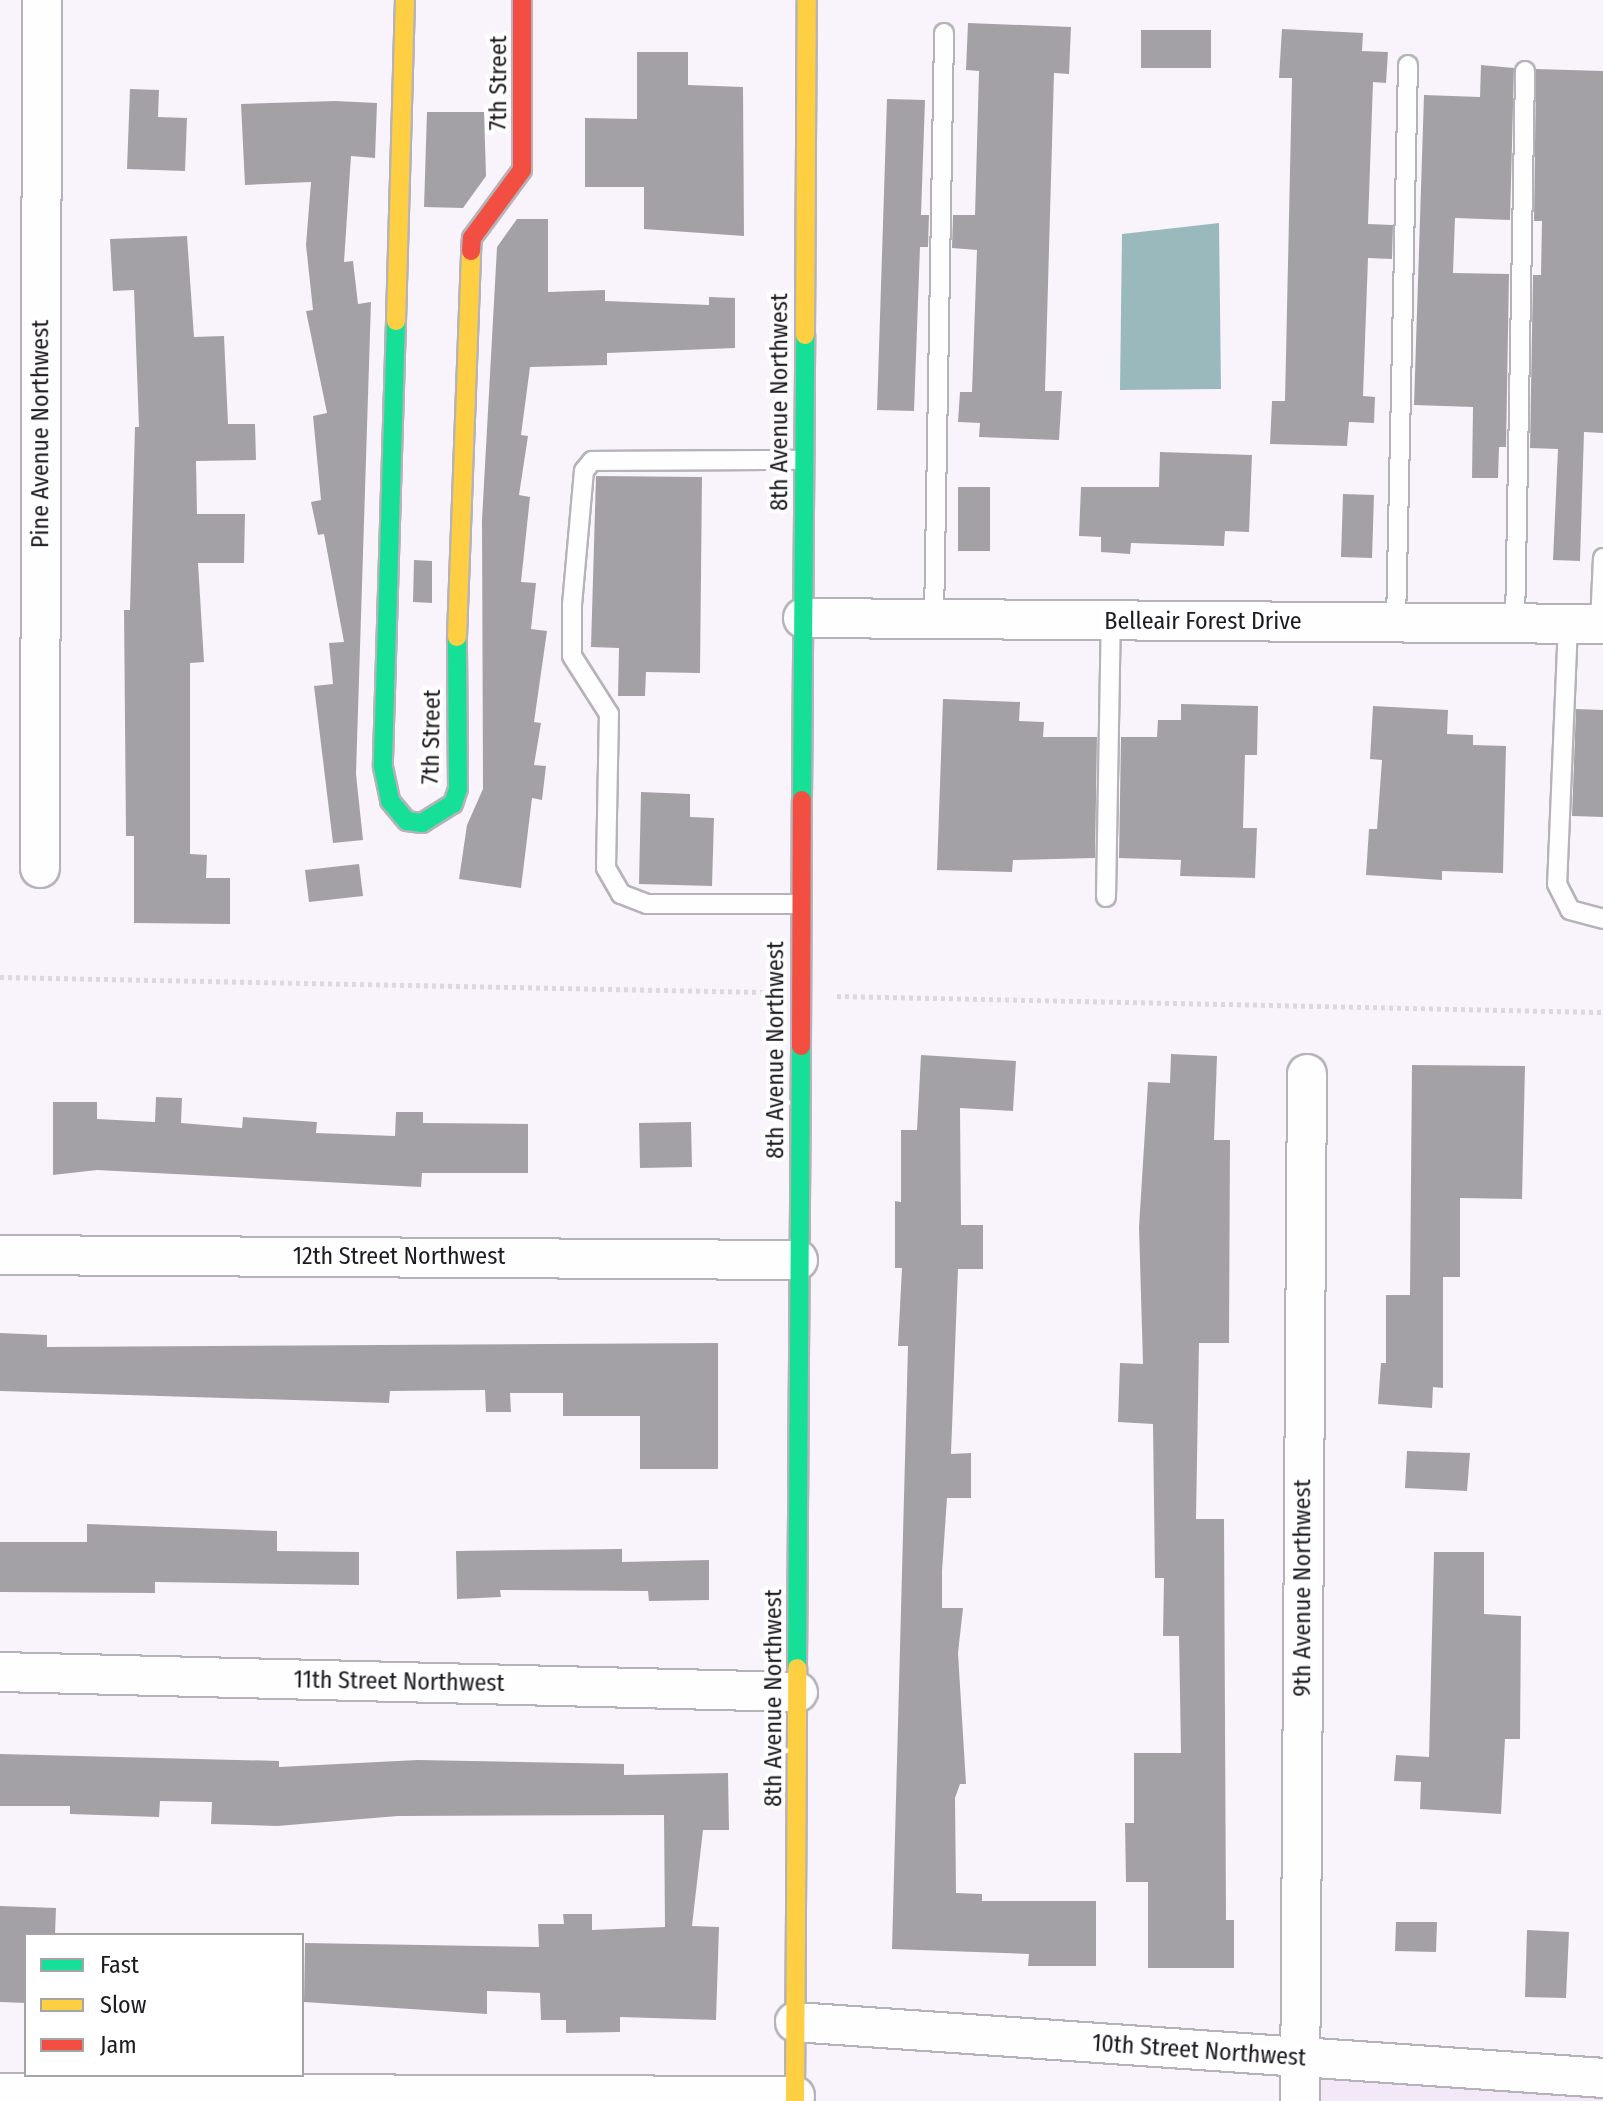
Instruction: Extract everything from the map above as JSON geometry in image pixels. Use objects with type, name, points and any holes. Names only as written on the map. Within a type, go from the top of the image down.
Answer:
[{"type":"street","name":"Pine Avenue Northwest","points":[[40,868],[42,0]]},
{"type":"street","name":"7th Street","points":[[405,0],[383,767],[390,801],[407,821],[422,823],[453,804],[458,789],[457,519],[472,238],[522,170],[522,0]]},
{"type":"street","name":"8th Avenue Northwest","points":[[795,2098],[807,0]]},
{"type":"street","name":"Belleair Forest Drive","points":[[803,618],[1590,624]]},
{"type":"street","name":"9th Avenue Northwest","points":[[1300,2101],[1307,1074]]},
{"type":"street","name":"12th Street Northwest","points":[[0,1255],[798,1260]]},
{"type":"street","name":"11th Street Northwest","points":[[0,1672],[798,1692]]},
{"type":"street","name":"10th Street Northwest","points":[[795,2022],[1603,2078]]},
{"type":"street","points":[[0,2093],[795,2098]]},
{"type":"lane","points":[[934,619],[944,33]]},
{"type":"lane","points":[[1396,623],[1408,65]]},
{"type":"lane","points":[[1515,624],[1525,71]]},
{"type":"lane","points":[[800,904],[647,904],[621,894],[606,868],[609,714],[572,656],[572,605],[584,471],[592,461],[804,460]]},
{"type":"lane","points":[[1603,558],[1590,624],[1557,884],[1570,910],[1603,919]]},
{"type":"lane","points":[[1106,897],[1111,621]]},
{"type":"shaded area","points":[[1319,2077],[1603,2095],[1603,2101],[1319,2101]]},
{"type":"water","points":[[1219,223],[1221,389],[1120,390],[1122,234]]},
{"type":"building","points":[[968,23],[1071,27],[1069,74],[1054,73],[1045,391],[1062,391],[1059,440],[979,437],[980,423],[958,422],[960,392],[972,392],[977,250],[952,248],[953,215],[975,215],[979,71],[966,70]]},
{"type":"building","points":[[1282,29],[1363,33],[1362,51],[1388,52],[1386,83],[1373,82],[1368,224],[1393,225],[1392,259],[1368,258],[1363,396],[1375,397],[1374,423],[1349,422],[1347,446],[1270,444],[1272,401],[1285,401],[1292,78],[1279,78]]},
{"type":"building","points":[[1141,30],[1211,30],[1211,68],[1141,68]]},
{"type":"building","points":[[637,52],[688,52],[688,85],[743,87],[744,236],[644,229],[644,187],[585,187],[585,118],[637,119]]},
{"type":"building","points":[[1481,65],[1514,68],[1510,220],[1455,218],[1453,273],[1509,274],[1506,447],[1499,447],[1498,478],[1472,478],[1473,407],[1414,405],[1424,95],[1480,97]]},
{"type":"building","points":[[1536,69],[1603,71],[1603,433],[1584,432],[1580,561],[1553,560],[1558,449],[1530,448],[1533,275],[1541,275],[1542,221],[1534,221]]},
{"type":"building","points":[[130,89],[159,90],[158,117],[187,118],[185,171],[127,169]]},
{"type":"building","points":[[887,99],[925,100],[921,215],[929,215],[928,247],[920,247],[914,411],[877,410]]},
{"type":"building","points":[[377,103],[375,158],[351,156],[344,262],[353,261],[358,304],[371,302],[356,774],[363,840],[333,843],[314,686],[333,684],[329,643],[344,642],[324,534],[318,535],[311,502],[321,500],[313,416],[327,413],[306,311],[313,310],[306,245],[311,182],[245,185],[241,104]]},
{"type":"building","points":[[427,112],[484,112],[486,176],[463,208],[424,207]]},
{"type":"building","points":[[517,219],[548,219],[548,292],[605,290],[605,301],[709,305],[709,297],[735,298],[735,348],[607,353],[607,365],[530,367],[521,435],[528,436],[519,495],[530,497],[521,582],[536,583],[531,629],[547,631],[534,722],[541,723],[534,765],[546,766],[542,800],[532,798],[521,888],[459,879],[467,825],[483,789],[482,520],[497,247]]},
{"type":"building","points":[[187,236],[194,337],[224,336],[228,424],[255,424],[256,460],[196,461],[197,514],[245,514],[244,563],[198,563],[204,662],[190,663],[190,854],[207,855],[206,878],[230,878],[230,924],[134,923],[134,836],[126,836],[124,610],[130,610],[135,427],[139,427],[134,290],[113,291],[110,239]]},
{"type":"building","points":[[1160,452],[1252,455],[1249,532],[1225,531],[1224,546],[1131,543],[1130,554],[1101,552],[1101,537],[1079,536],[1081,487],[1159,487]]},
{"type":"building","points":[[596,476],[702,477],[700,673],[646,672],[645,696],[618,696],[619,648],[591,647]]},
{"type":"building","points":[[958,487],[990,487],[990,551],[958,551]]},
{"type":"building","points":[[1343,494],[1374,495],[1372,558],[1341,557]]},
{"type":"building","points":[[414,560],[432,561],[432,603],[413,602]]},
{"type":"building","points":[[943,699],[1020,702],[1019,721],[1044,722],[1043,737],[1097,737],[1095,858],[1013,860],[1012,872],[937,870]]},
{"type":"building","points":[[1181,704],[1258,706],[1257,755],[1245,755],[1243,828],[1257,828],[1255,878],[1180,876],[1181,860],[1119,858],[1121,737],[1157,737],[1158,720],[1181,720]]},
{"type":"building","points":[[1373,706],[1448,710],[1447,734],[1473,735],[1473,745],[1506,746],[1503,873],[1442,871],[1442,880],[1366,875],[1369,829],[1377,829],[1382,760],[1370,759]]},
{"type":"building","points":[[1576,709],[1603,710],[1603,817],[1572,816]]},
{"type":"building","points":[[641,792],[690,794],[690,817],[714,818],[712,886],[639,884]]},
{"type":"building","points":[[359,864],[363,896],[309,902],[305,870]]},
{"type":"building","points":[[1171,1054],[1217,1056],[1214,1140],[1230,1140],[1229,1343],[1199,1343],[1196,1519],[1224,1519],[1226,1920],[1234,1920],[1234,1968],[1148,1968],[1148,1882],[1126,1882],[1125,1823],[1134,1823],[1134,1753],[1181,1753],[1179,1636],[1163,1636],[1164,1578],[1155,1578],[1153,1424],[1118,1422],[1120,1363],[1143,1364],[1139,1227],[1148,1082],[1170,1083]]},
{"type":"building","points":[[921,1055],[1016,1061],[1013,1111],[960,1108],[961,1225],[983,1225],[983,1269],[958,1269],[951,1454],[971,1453],[971,1498],[947,1498],[942,1571],[942,1608],[963,1608],[958,1653],[966,1784],[960,1784],[955,1798],[956,1893],[982,1894],[982,1901],[1096,1901],[1096,1966],[1028,1966],[1029,1954],[892,1949],[908,1346],[898,1346],[902,1268],[895,1268],[895,1201],[901,1202],[901,1130],[917,1130]]},
{"type":"building","points":[[1412,1065],[1525,1066],[1522,1199],[1460,1198],[1460,1277],[1443,1277],[1443,1388],[1433,1387],[1432,1408],[1378,1404],[1381,1363],[1386,1363],[1386,1295],[1410,1295]]},
{"type":"building","points":[[156,1097],[182,1098],[181,1123],[242,1128],[243,1117],[317,1122],[316,1133],[395,1136],[396,1112],[423,1112],[423,1123],[528,1124],[528,1173],[422,1173],[421,1187],[97,1170],[53,1175],[53,1102],[97,1102],[97,1119],[155,1122]]},
{"type":"building","points":[[691,1122],[692,1167],[640,1168],[639,1123]]},
{"type":"building","points":[[0,1333],[47,1335],[47,1347],[718,1343],[718,1469],[640,1469],[640,1416],[563,1416],[563,1393],[510,1393],[511,1412],[486,1412],[485,1390],[390,1391],[389,1403],[0,1391]]},
{"type":"building","points":[[1407,1451],[1470,1453],[1467,1491],[1405,1488]]},
{"type":"building","points":[[87,1524],[277,1531],[277,1551],[359,1552],[359,1585],[155,1582],[155,1593],[0,1592],[0,1542],[87,1542]]},
{"type":"building","points":[[622,1549],[622,1562],[709,1560],[709,1600],[649,1601],[648,1591],[500,1590],[501,1597],[457,1599],[456,1551]]},
{"type":"building","points":[[1434,1552],[1484,1552],[1484,1614],[1521,1616],[1520,1739],[1505,1739],[1501,1814],[1420,1809],[1421,1782],[1394,1781],[1396,1755],[1429,1757]]},
{"type":"building","points":[[0,1754],[279,1761],[279,1767],[418,1760],[624,1764],[624,1775],[728,1773],[729,1830],[703,1830],[692,1926],[719,1927],[716,2020],[620,2017],[620,2032],[566,2033],[566,2020],[541,2020],[540,1993],[487,1991],[487,2014],[304,2002],[305,1943],[539,1947],[538,1924],[564,1924],[563,1914],[592,1914],[592,1930],[665,1927],[664,1815],[398,1816],[277,1826],[211,1824],[212,1802],[160,1801],[159,1817],[70,1814],[70,1806],[0,1806]]},
{"type":"building","points":[[0,1906],[56,1908],[55,1933],[24,1933],[24,2003],[0,2002]]},
{"type":"building","points":[[1396,1922],[1437,1922],[1436,1952],[1395,1951]]},
{"type":"building","points":[[1527,1930],[1569,1932],[1566,1998],[1525,1997]]},
{"type":"traffic: fast","points":[[396,321],[383,767],[390,801],[407,821],[422,823],[453,804],[458,789],[457,637]]},
{"type":"traffic: fast","points":[[802,800],[805,335]]},
{"type":"traffic: fast","points":[[797,1668],[801,1046]]},
{"type":"traffic: slow","points":[[396,321],[405,0]]},
{"type":"traffic: slow","points":[[805,335],[807,0]]},
{"type":"traffic: slow","points":[[457,637],[471,251]]},
{"type":"traffic: slow","points":[[795,2101],[797,1668]]},
{"type":"traffic: jam","points":[[471,251],[472,238],[522,170],[522,0]]},
{"type":"traffic: jam","points":[[801,1046],[802,800]]}]
